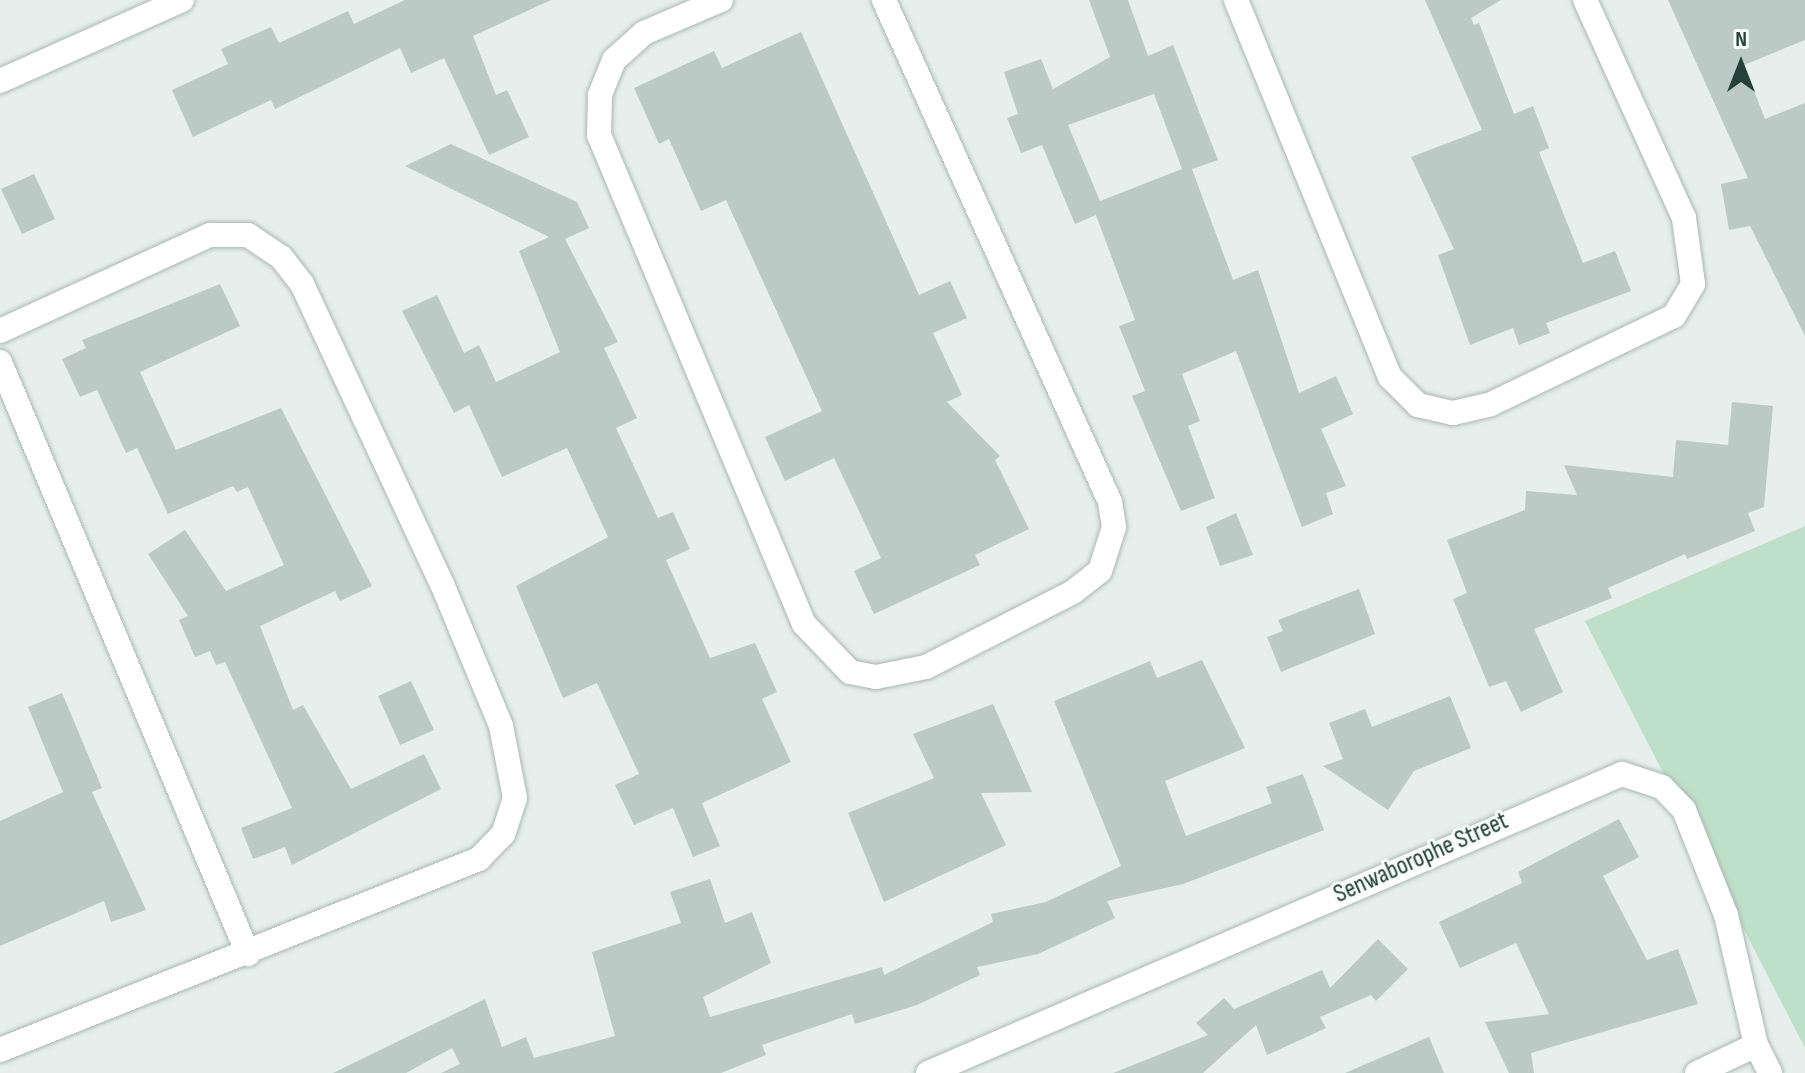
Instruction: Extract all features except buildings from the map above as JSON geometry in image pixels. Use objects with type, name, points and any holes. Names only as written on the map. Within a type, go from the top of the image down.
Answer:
[{"type":"street","points":[[0,81],[182,0]]},
{"type":"street","points":[[721,0],[644,33],[614,60],[600,95],[599,135],[804,624],[850,672],[876,677],[926,667],[1073,592],[1100,571],[1114,527],[1110,502],[884,0]]},
{"type":"street","points":[[1236,0],[1390,377],[1418,405],[1453,413],[1491,404],[1674,316],[1693,284],[1684,218],[1585,0]]},
{"type":"street","points":[[0,331],[193,240],[248,235],[271,249],[302,284],[360,402],[501,726],[515,798],[503,834],[485,855],[248,954],[0,1050]]},
{"type":"street","points":[[0,362],[248,954]]},
{"type":"street","name":"Senwaborophe Street","points":[[928,1073],[1622,774],[1662,787],[1684,810],[1734,943],[1756,1045],[1770,1073]]},
{"type":"street","points":[[1697,1073],[1756,1045]]},
{"type":"green space","points":[[1805,526],[1805,1048],[1585,621]]}]
